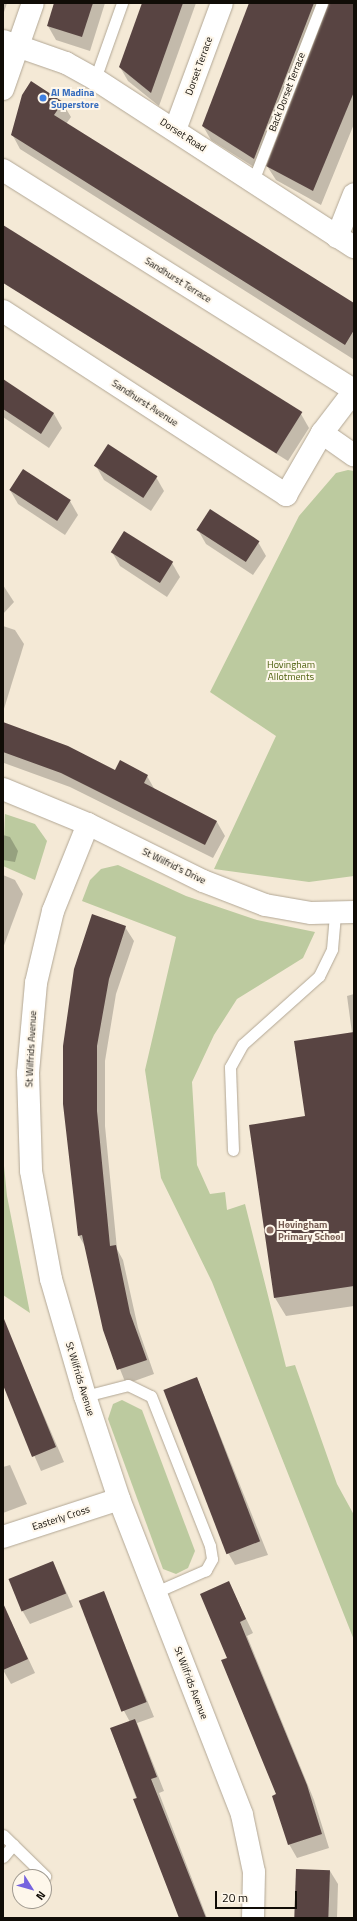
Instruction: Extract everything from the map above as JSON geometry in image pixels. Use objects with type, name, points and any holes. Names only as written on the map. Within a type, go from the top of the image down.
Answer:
[{"type":"street","points":[[3,89],[11,43],[33,3]]},
{"type":"street","name":"Dorset Terrace","points":[[175,130],[222,3]]},
{"type":"street","name":"Dorset Road","points":[[11,43],[96,79],[346,242]]},
{"type":"street","name":"Sandhurst Terrace","points":[[3,170],[354,391]]},
{"type":"street","points":[[346,242],[354,194]]},
{"type":"street","name":"Sandhurst Avenue","points":[[3,311],[286,495],[322,433]]},
{"type":"street","points":[[354,391],[322,433],[354,455]]},
{"type":"street","name":"St Wilfrid's Drive","points":[[3,789],[88,824],[203,881],[265,905],[311,913],[344,912]]},
{"type":"street","name":"St Wilfrids Avenue","points":[[88,824],[53,911],[36,983],[28,1073],[31,1171],[52,1279],[85,1396],[119,1499],[242,1815],[254,1872],[253,1918]]},
{"type":"street","name":"Easterly Cross","points":[[3,1537],[119,1499]]},
{"type":"lane","points":[[96,79],[122,3]]},
{"type":"lane","name":"Back Dorset Terrace","points":[[253,181],[322,3]]},
{"type":"lane","points":[[233,1150],[230,1067],[243,1044],[319,976],[332,949],[344,912]]},
{"type":"lane","points":[[85,1396],[128,1385],[151,1396],[210,1546],[212,1559],[206,1570],[156,1592]]},
{"type":"lane","points":[[3,1835],[38,1869]]},
{"type":"lane","points":[[3,1857],[13,1845]]},
{"type":"green space","name":"Hovingham Allotments","points":[[348,470],[354,471],[354,876],[309,882],[214,869],[276,736],[210,692],[299,516],[336,473]]},
{"type":"green space","points":[[5,814],[35,824],[47,841],[35,880],[3,866]]},
{"type":"green space","points":[[118,865],[186,896],[257,920],[315,932],[303,958],[237,999],[214,1035],[192,1082],[197,1165],[210,1194],[225,1192],[227,1210],[245,1204],[286,1367],[295,1365],[337,1484],[354,1515],[354,1640],[212,1282],[161,1178],[145,1070],[176,937],[82,901],[90,880],[101,869]]},
{"type":"green space","points":[[3,1156],[7,1196],[30,1313],[3,1295]]},
{"type":"green space","points":[[122,1400],[142,1410],[195,1551],[188,1568],[176,1574],[163,1569],[108,1419],[113,1404]]},
{"type":"building","points":[[54,3],[93,3],[82,37],[47,26]]},
{"type":"building","points":[[142,3],[183,3],[151,93],[119,67]]},
{"type":"building","points":[[249,3],[314,3],[254,159],[202,126]]},
{"type":"building","points":[[329,3],[354,3],[354,92],[313,191],[266,166]]},
{"type":"building","points":[[31,81],[63,102],[54,115],[354,303],[354,330],[345,345],[11,135],[22,95]]},
{"type":"building","points":[[3,225],[302,412],[276,454],[3,283]]},
{"type":"building","points":[[3,379],[54,413],[41,434],[3,409]]},
{"type":"building","points":[[108,444],[157,476],[143,498],[94,466]]},
{"type":"building","points":[[23,469],[71,500],[57,521],[9,490]]},
{"type":"building","points":[[210,509],[259,541],[246,562],[196,530]]},
{"type":"building","points":[[124,531],[173,562],[160,583],[111,552]]},
{"type":"building","points":[[3,722],[68,746],[115,770],[120,760],[148,775],[144,783],[217,821],[205,845],[61,773],[3,752]]},
{"type":"building","points":[[92,914],[126,926],[109,979],[97,1046],[97,1111],[110,1246],[116,1245],[130,1313],[147,1360],[117,1370],[103,1330],[82,1235],[78,1236],[63,1104],[63,1046],[74,969]]},
{"type":"building","points":[[354,1032],[354,1286],[274,1298],[249,1125],[305,1116],[294,1041]]},
{"type":"building","points":[[4,1319],[56,1447],[32,1457],[3,1385]]},
{"type":"building","points":[[197,1377],[260,1541],[226,1554],[163,1390]]},
{"type":"building","points":[[53,1561],[66,1593],[22,1611],[8,1579]]},
{"type":"building","points":[[229,1581],[246,1619],[240,1622],[307,1785],[322,1834],[288,1845],[272,1796],[276,1794],[221,1660],[227,1658],[200,1594]]},
{"type":"building","points":[[104,1591],[147,1702],[121,1712],[79,1601]]},
{"type":"building","points":[[3,1603],[28,1659],[3,1670]]},
{"type":"building","points":[[135,1719],[157,1777],[151,1779],[206,1918],[179,1918],[133,1799],[137,1798],[110,1728]]},
{"type":"building","points":[[296,1869],[330,1870],[328,1918],[294,1918]]},
{"type":"place","name":"Al Madina Superstore","points":[[43,98]]},
{"type":"place","name":"Hovingham Primary School","points":[[270,1230]]}]
